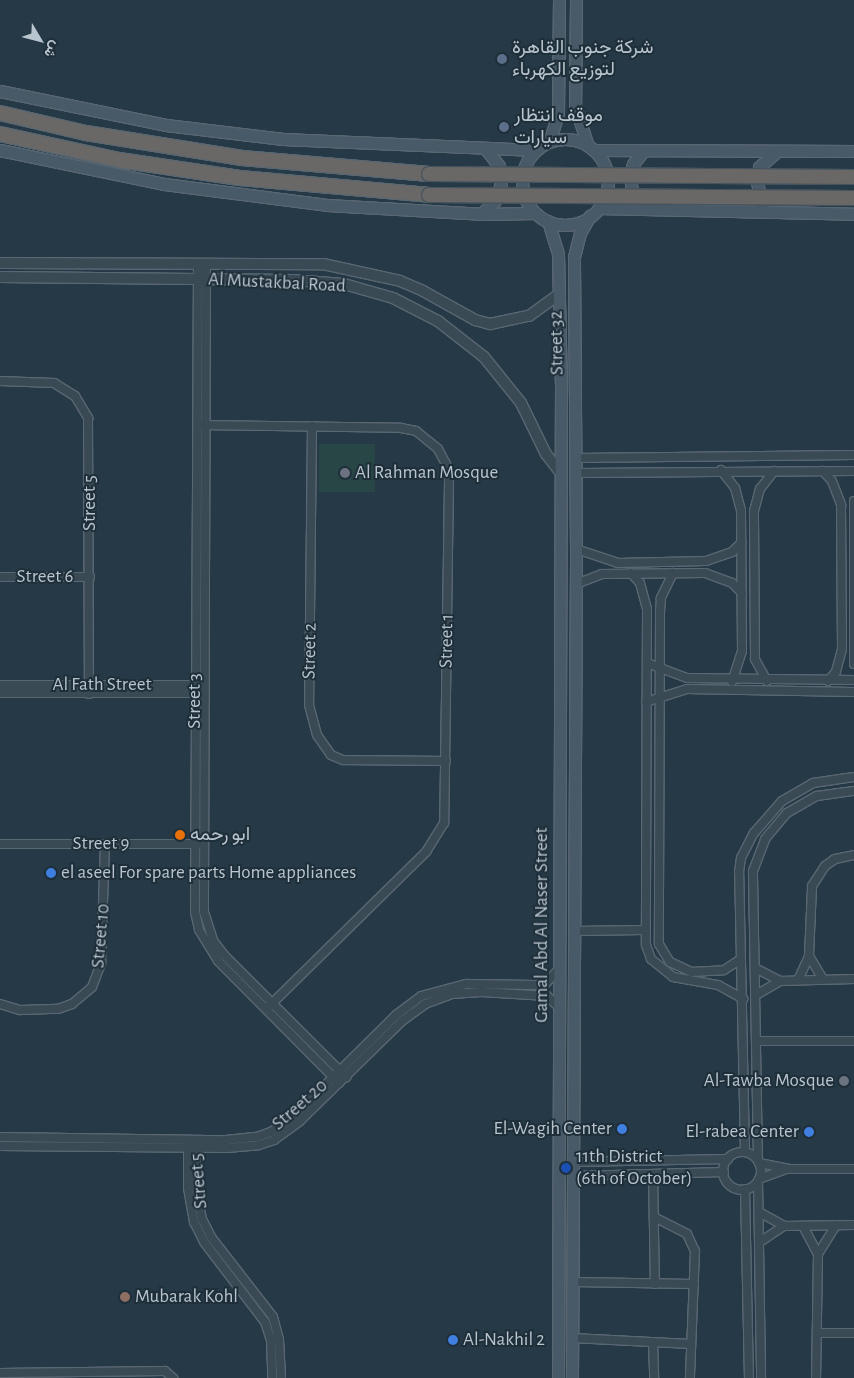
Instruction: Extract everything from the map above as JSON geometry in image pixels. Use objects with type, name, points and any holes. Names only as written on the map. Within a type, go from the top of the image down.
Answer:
[{"type":"highway","points":[[0,113],[105,137],[242,158],[429,174],[854,177]]},
{"type":"highway","points":[[0,134],[119,160],[232,177],[429,195],[854,198]]},
{"type":"main road","points":[[549,142],[558,114],[559,0]]},
{"type":"main road","points":[[576,0],[575,106],[591,148],[602,161],[607,181],[594,212]]},
{"type":"main road","points":[[0,92],[108,115],[214,131],[292,140],[536,150]]},
{"type":"main road","points":[[854,151],[643,151],[591,148],[569,139],[549,142],[536,150],[525,167],[522,181],[524,195],[535,213],[548,221],[570,224],[594,212],[646,209],[854,214]]},
{"type":"main road","points":[[482,214],[495,202],[502,178],[497,161],[485,148]]},
{"type":"main road","points":[[0,150],[173,186],[327,205],[482,214],[535,213]]},
{"type":"main road","points":[[643,151],[633,164],[630,181],[634,197],[646,209]]},
{"type":"main road","points":[[772,213],[761,202],[757,182],[764,160],[776,152]]},
{"type":"main road","name":"Street 32","points":[[576,473],[574,257],[580,233],[594,212]]},
{"type":"main road","name":"Street 32","points":[[548,221],[558,254],[561,473]]},
{"type":"main road","points":[[558,254],[574,257]]},
{"type":"main road","name":"Gamal Abd Al Naser Street","points":[[558,1378],[561,473]]},
{"type":"main road","name":"Gamal Abd Al Naser Street","points":[[572,1378],[576,473]]},
{"type":"main road","points":[[560,780],[567,785],[575,779]]},
{"type":"main road","points":[[559,811],[568,807],[576,812]]},
{"type":"street","name":"Al Mustakbal Road","points":[[0,263],[294,263],[348,268],[415,288],[475,320],[490,324],[529,316],[558,295]]},
{"type":"street","name":"Street 3","points":[[198,844],[204,689],[202,263]]},
{"type":"street","name":"Al Mustakbal Road","points":[[0,278],[293,280],[344,284],[393,298],[416,309],[462,338],[504,379],[521,403],[546,454],[561,473]]},
{"type":"street","name":"Street 5","points":[[0,381],[54,383],[65,388],[83,406],[90,430],[89,694]]},
{"type":"street","name":"Street 3","points":[[202,425],[196,689],[198,844],[204,912],[214,942],[336,1080]]},
{"type":"street","name":"Street 1","points":[[202,425],[387,427],[416,432],[438,449],[446,464],[449,480],[446,806],[437,838],[269,1006]]},
{"type":"street","name":"Street 2","points":[[312,426],[310,713],[317,735],[331,755],[342,760],[446,760]]},
{"type":"street","points":[[576,458],[854,456]]},
{"type":"street","points":[[576,473],[720,470],[854,471]]},
{"type":"street","points":[[720,470],[735,488],[741,510],[742,651],[732,680]]},
{"type":"street","points":[[767,680],[758,667],[755,650],[754,511],[760,489],[774,471]]},
{"type":"street","points":[[823,471],[832,481],[841,505],[842,648],[836,672],[828,681]]},
{"type":"street","points":[[841,505],[846,499],[854,502],[852,650],[854,664]]},
{"type":"street","points":[[741,510],[747,505],[754,511]]},
{"type":"street","points":[[576,549],[604,560],[625,563],[706,561],[732,552],[741,543]]},
{"type":"street","points":[[705,573],[709,567],[706,561]]},
{"type":"street","points":[[625,563],[620,568],[628,573],[646,595],[645,930],[651,958],[672,977],[727,989],[743,999]]},
{"type":"street","points":[[673,573],[661,598],[659,668],[659,944],[670,962],[701,972],[724,970],[741,959]]},
{"type":"street","points":[[576,584],[602,574],[705,573],[732,583],[742,593]]},
{"type":"street","name":"Street 6","points":[[0,577],[90,577]]},
{"type":"street","points":[[842,648],[847,654],[852,650]]},
{"type":"street","points":[[742,651],[747,656],[755,650]]},
{"type":"street","points":[[647,663],[687,678],[854,680]]},
{"type":"street","points":[[687,678],[682,683],[687,689]]},
{"type":"street","name":"Al Fath Street","points":[[0,685],[89,685],[204,689]]},
{"type":"street","name":"Al Fath Street","points":[[0,693],[89,694],[196,689]]},
{"type":"street","points":[[646,702],[659,696],[687,689],[854,692]]},
{"type":"street","points":[[745,1152],[739,872],[745,846],[769,812],[797,791],[831,778],[854,777]]},
{"type":"street","points":[[761,1378],[753,871],[765,839],[781,819],[801,804],[817,796],[853,793]]},
{"type":"street","name":"Street 9","points":[[0,844],[198,844]]},
{"type":"street","name":"Street 10","points":[[0,1004],[20,1010],[58,1009],[72,1004],[92,987],[102,963],[106,844]]},
{"type":"street","points":[[798,980],[809,956],[812,886],[825,866],[835,859],[854,855]]},
{"type":"street","points":[[575,931],[645,930]]},
{"type":"street","points":[[809,956],[824,979]]},
{"type":"street","name":"Street 20","points":[[343,1074],[407,1004],[430,992],[466,984],[537,985],[554,977],[560,968]]},
{"type":"street","points":[[756,968],[780,981]]},
{"type":"street","points":[[698,983],[703,978],[701,972]]},
{"type":"street","points":[[756,995],[780,981],[854,980]]},
{"type":"street","name":"Street 20","points":[[0,1137],[192,1139],[242,1138],[271,1132],[295,1115],[343,1074],[412,1011],[438,998],[466,992],[538,995],[547,996],[559,1007]]},
{"type":"street","name":"Street 3","points":[[269,1006],[343,1074]]},
{"type":"street","points":[[757,1041],[854,1041]]},
{"type":"street","name":"Street 20","points":[[0,1146],[243,1147],[274,1140],[300,1121],[336,1080]]},
{"type":"street","name":"Street 5","points":[[192,1139],[188,1195],[194,1222],[204,1242],[265,1322],[271,1340],[272,1378]]},
{"type":"street","name":"Street 5","points":[[192,1148],[196,1188],[202,1219],[212,1237],[273,1318],[280,1338],[281,1378]]},
{"type":"street","points":[[574,1162],[728,1159],[745,1152]]},
{"type":"street","points":[[745,1152],[759,1162],[789,1169],[854,1169]]},
{"type":"street","points":[[728,1159],[724,1172],[733,1187],[745,1189],[759,1180],[789,1169]]},
{"type":"street","points":[[574,1176],[724,1172]]},
{"type":"street","points":[[653,1174],[655,1284]]},
{"type":"street","points":[[745,1189],[749,1378]]},
{"type":"street","points":[[759,1212],[784,1226],[854,1225]]},
{"type":"street","points":[[654,1217],[679,1229],[692,1242],[694,1284],[690,1378]]},
{"type":"street","points":[[818,1254],[836,1225]]},
{"type":"street","points":[[760,1242],[784,1226]]},
{"type":"street","points":[[803,1226],[818,1254],[816,1378]]},
{"type":"street","points":[[573,1282],[694,1284]]},
{"type":"street","points":[[817,1333],[854,1333]]},
{"type":"street","points":[[572,1338],[691,1344]]},
{"type":"street","points":[[654,1342],[654,1378]]},
{"type":"street","points":[[0,1373],[166,1371],[173,1378]]},
{"type":"green space","points":[[319,444],[375,444],[375,492],[319,492]]},
{"type":"place","name":"شركة جنوب القاهرة لتوزيع الكهرباء","points":[[502,59]]},
{"type":"place","name":"موقف انتظار سيارات","points":[[504,127]]},
{"type":"place","name":"Al Rahman Mosque","points":[[345,473]]},
{"type":"place","name":"ابو رحمه","points":[[180,835]]},
{"type":"place","name":"el aseel For spare parts Home appliances","points":[[51,873]]},
{"type":"place","name":"Al-Tawba Mosque","points":[[844,1081]]},
{"type":"place","name":"El-Wagih Center","points":[[622,1129]]},
{"type":"place","name":"El-rabea Center","points":[[809,1132]]},
{"type":"place","name":"11th District (6th of October)","points":[[566,1168]]},
{"type":"place","name":"Mubarak Kohl","points":[[125,1297]]},
{"type":"place","name":"Al-Nakhil 2","points":[[453,1340]]}]
